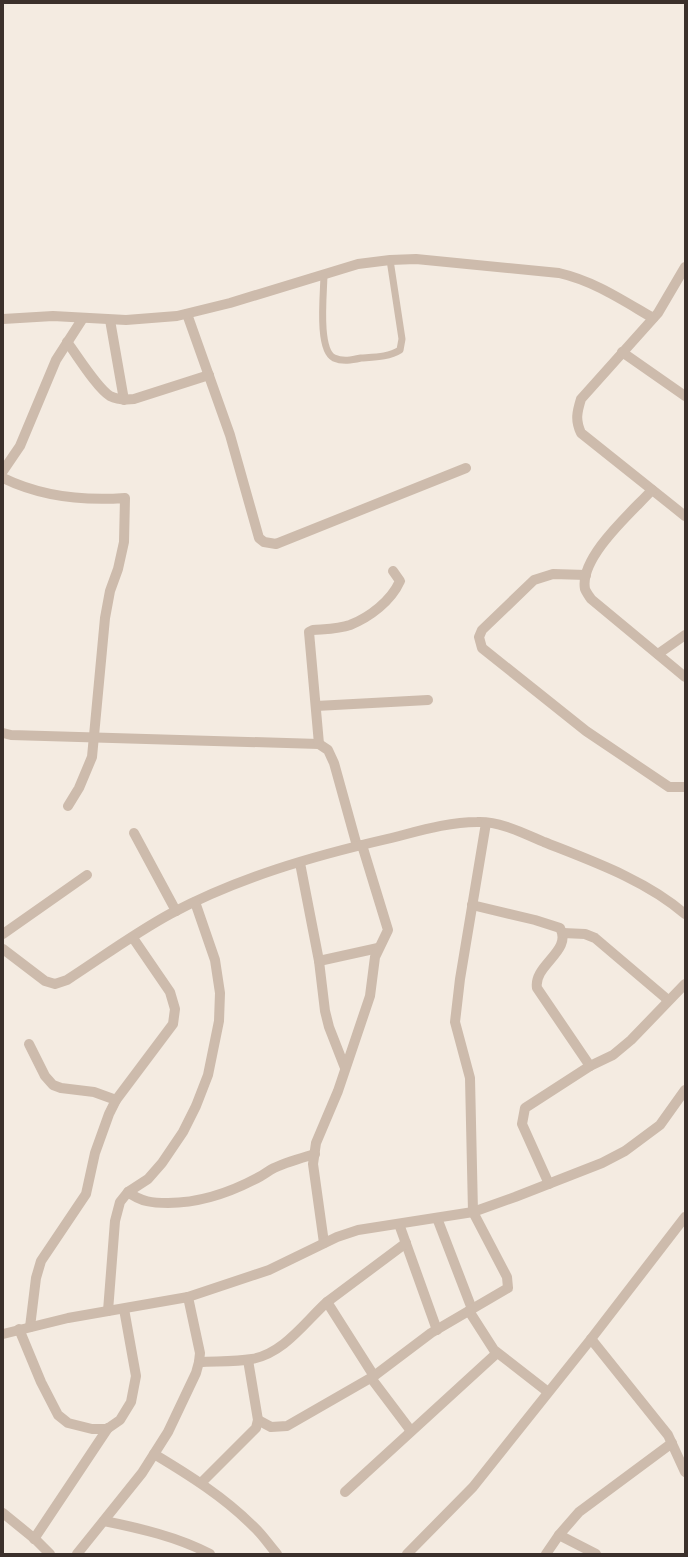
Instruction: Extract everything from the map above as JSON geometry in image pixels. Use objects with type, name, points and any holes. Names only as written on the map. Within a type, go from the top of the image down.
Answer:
[{"type":"street","points":[[3,319],[53,316],[110,320],[151,319],[187,314],[230,304],[358,264],[390,260],[416,259],[559,273],[578,277],[597,285],[653,318]]},
{"type":"street","points":[[685,267],[664,305],[581,399],[577,411],[576,422],[581,433],[685,516]]},
{"type":"street","points":[[187,314],[230,435],[259,538],[264,542],[276,544],[466,468]]},
{"type":"street","points":[[3,471],[20,446],[56,360],[83,318]]},
{"type":"street","points":[[110,320],[124,400]]},
{"type":"street","points":[[67,342],[103,391],[116,399],[124,400],[209,375]]},
{"type":"street","points":[[622,352],[685,396]]},
{"type":"street","points":[[3,478],[30,489],[79,498],[100,500],[125,498],[124,542],[118,569],[110,591],[105,618],[94,737],[87,771],[68,806]]},
{"type":"street","points":[[652,490],[600,547],[590,562],[586,575],[585,589],[591,599],[685,677]]},
{"type":"street","points":[[319,744],[309,632],[313,630],[349,626],[383,605],[396,590],[400,581],[393,571]]},
{"type":"street","points":[[586,575],[553,574],[534,580],[482,630],[479,637],[482,648],[586,731],[669,787],[685,787]]},
{"type":"street","points":[[658,654],[685,635]]},
{"type":"street","points":[[316,706],[428,700]]},
{"type":"street","points":[[3,733],[11,735],[319,744],[328,750],[334,763],[388,930],[374,957],[370,996],[328,1118],[316,1143],[313,1164],[324,1243]]},
{"type":"street","points":[[3,949],[46,981],[55,984],[67,980],[176,911],[260,875],[360,846],[446,825],[478,821],[504,826],[581,857],[638,883],[671,902],[685,914]]},
{"type":"street","points":[[258,1420],[271,1427],[287,1426],[373,1377],[437,1330],[508,1288],[509,1283],[473,1212],[470,1078],[455,1022],[456,1003],[486,823]]},
{"type":"street","points":[[134,834],[176,911]]},
{"type":"street","points":[[300,863],[319,961],[325,1011],[329,1027],[345,1068]]},
{"type":"street","points":[[3,934],[87,875]]},
{"type":"street","points":[[108,1311],[115,1221],[120,1202],[128,1192],[148,1178],[162,1163],[183,1132],[196,1106],[208,1075],[219,1021],[220,993],[215,960],[194,902]]},
{"type":"street","points":[[472,905],[536,920],[560,928],[563,933],[563,942],[539,975],[536,982],[537,988],[590,1066]]},
{"type":"street","points":[[563,933],[585,934],[595,938],[668,1000]]},
{"type":"street","points":[[30,1327],[36,1278],[42,1261],[86,1194],[95,1153],[103,1128],[116,1100],[173,1024],[175,1009],[170,992],[133,938]]},
{"type":"street","points":[[319,961],[378,948]]},
{"type":"street","points":[[549,1184],[522,1124],[522,1116],[525,1108],[590,1066],[613,1055],[631,1040],[685,984]]},
{"type":"street","points":[[29,1044],[44,1076],[53,1085],[61,1088],[94,1092],[116,1100]]},
{"type":"street","points":[[3,1334],[19,1329],[108,1311],[188,1297],[269,1270],[337,1237],[358,1230],[473,1212],[602,1163],[625,1151],[660,1125],[685,1090]]},
{"type":"street","points":[[128,1192],[136,1199],[157,1203],[185,1203],[206,1199],[261,1176],[272,1168],[315,1154]]},
{"type":"street","points":[[408,1554],[473,1487],[591,1339],[685,1216]]},
{"type":"street","points":[[437,1218],[470,1310],[497,1353],[548,1392]]},
{"type":"street","points":[[399,1224],[437,1330]]},
{"type":"street","points":[[199,1362],[248,1360],[269,1353],[287,1341],[327,1302],[406,1243]]},
{"type":"street","points":[[77,1554],[142,1473],[168,1432],[196,1373],[200,1353],[188,1297]]},
{"type":"street","points":[[327,1302],[373,1377],[411,1431]]},
{"type":"street","points":[[34,1539],[108,1428],[120,1420],[131,1402],[136,1376],[124,1308]]},
{"type":"street","points":[[19,1329],[41,1382],[58,1415],[68,1423],[92,1429],[108,1428]]},
{"type":"street","points":[[591,1339],[668,1436],[685,1472]]},
{"type":"street","points":[[345,1492],[497,1353]]},
{"type":"street","points":[[202,1483],[256,1428],[258,1420],[248,1360]]},
{"type":"street","points":[[546,1554],[578,1512],[672,1443]]},
{"type":"street","points":[[154,1454],[202,1483],[253,1526],[277,1554]]},
{"type":"street","points":[[3,1513],[50,1554]]},
{"type":"street","points":[[104,1521],[136,1527],[199,1548],[210,1554]]},
{"type":"street","points":[[559,1535],[596,1554]]},
{"type":"lane","points":[[324,274],[323,322],[327,350],[333,358],[344,360],[392,355],[400,350],[402,339],[390,260]]}]
